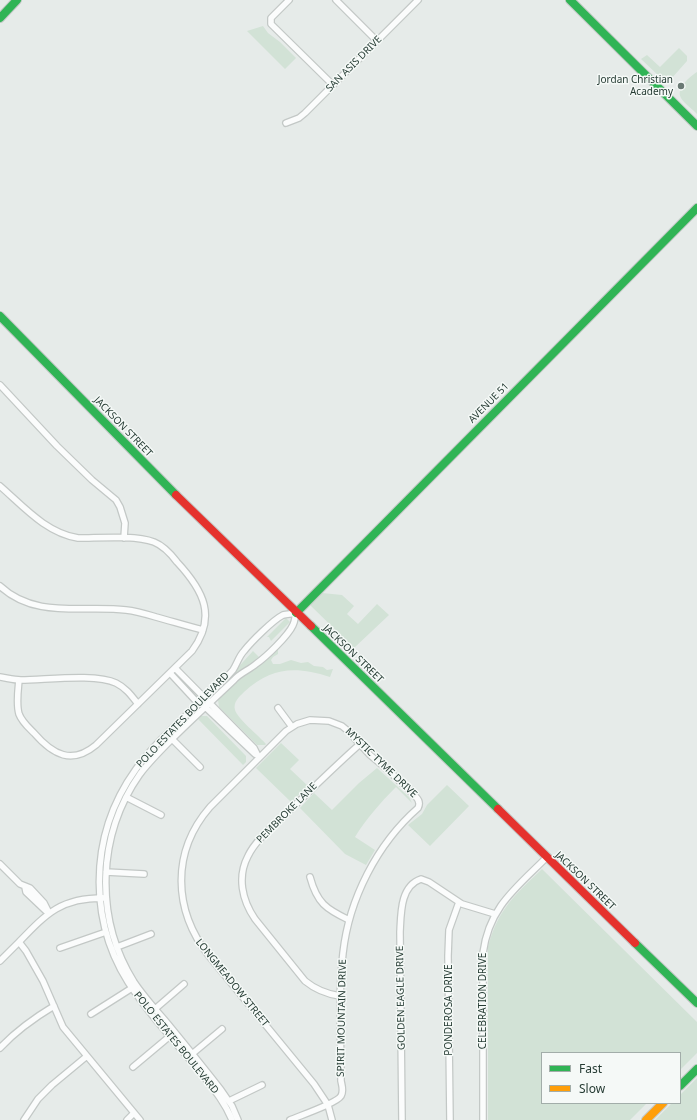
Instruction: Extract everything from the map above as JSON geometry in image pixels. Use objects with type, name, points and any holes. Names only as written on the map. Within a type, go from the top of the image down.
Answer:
[{"type":"main road","points":[[0,18],[18,0]]},
{"type":"main road","points":[[570,0],[697,126]]},
{"type":"main road","name":"AVENUE 51","points":[[296,613],[697,208]]},
{"type":"main road","name":"JACKSON STREET","points":[[0,316],[182,501],[697,1003]]},
{"type":"main road","points":[[681,1085],[697,1069]]},
{"type":"main road","points":[[646,1120],[662,1104]]},
{"type":"street","points":[[289,0],[271,18],[270,21],[274,27],[333,85]]},
{"type":"street","points":[[336,0],[377,41]]},
{"type":"street","name":"SAN ASIS DRIVE","points":[[286,123],[299,118],[418,0]]},
{"type":"street","points":[[0,385],[57,446],[92,480],[116,500],[125,523],[124,538]]},
{"type":"street","points":[[0,486],[40,521],[68,537],[124,538],[145,540],[156,543],[166,550],[184,569],[202,597],[206,610],[203,630],[199,641],[192,652],[90,750],[76,756],[66,756],[52,750],[42,743],[22,721],[18,706],[19,680]]},
{"type":"street","points":[[0,586],[24,602],[34,605],[61,610],[126,610],[203,630]]},
{"type":"street","name":"POLO ESTATES BOULEVARD","points":[[232,1120],[217,1092],[132,988],[116,959],[106,932],[99,868],[104,839],[111,814],[122,791],[143,760],[205,702],[237,676],[256,664],[277,644],[293,626],[296,613],[283,615],[264,630],[243,651],[233,669],[205,702],[144,769],[126,797],[117,817],[107,855],[103,898],[117,947],[134,981],[155,1009],[222,1090],[238,1120]]},
{"type":"street","points":[[175,668],[205,702],[254,748],[259,758]]},
{"type":"street","points":[[170,673],[195,700],[205,702]]},
{"type":"street","points":[[0,677],[19,680],[88,678],[109,680],[128,691],[138,704]]},
{"type":"street","points":[[278,708],[292,727]]},
{"type":"street","name":"MYSTIC TYME DRIVE","points":[[259,758],[292,727],[303,721],[329,721],[336,723],[348,731],[370,755],[388,770],[416,797],[419,802]]},
{"type":"street","points":[[172,739],[200,767]]},
{"type":"street","name":"PEMBROKE LANE","points":[[340,996],[322,992],[305,981],[255,919],[246,904],[242,888],[244,867],[247,856],[252,848],[339,762],[360,744]]},
{"type":"street","name":"LONGMEADOW STREET","points":[[259,758],[210,807],[201,817],[194,830],[184,855],[182,868],[181,882],[184,906],[191,928],[202,947],[314,1084],[328,1105],[332,1120]]},
{"type":"street","points":[[126,797],[161,815]]},
{"type":"street","name":"SPIRIT MOUNTAIN DRIVE","points":[[328,1105],[335,1102],[339,1098],[343,1090],[341,1081],[340,996],[343,952],[349,920],[360,889],[375,860],[400,826],[418,808],[419,802]]},
{"type":"street","name":"CELEBRATION DRIVE","points":[[483,1120],[483,953],[487,933],[495,914],[511,892],[546,857]]},
{"type":"street","points":[[0,864],[20,884],[30,888],[36,894],[44,903],[49,913]]},
{"type":"street","points":[[106,872],[144,874]]},
{"type":"street","points":[[310,878],[318,899],[324,906],[331,912],[349,920]]},
{"type":"street","name":"GOLDEN EAGLE DRIVE","points":[[402,1120],[400,932],[403,901],[409,887],[416,880],[421,879],[429,882],[459,902]]},
{"type":"street","points":[[0,961],[49,913],[72,901],[103,898]]},
{"type":"street","points":[[459,902],[495,914]]},
{"type":"street","name":"PONDEROSA DRIVE","points":[[450,1120],[449,930],[459,902]]},
{"type":"street","points":[[60,948],[106,932]]},
{"type":"street","points":[[117,947],[151,934]]},
{"type":"street","points":[[19,942],[26,951],[43,981],[63,1027],[140,1120]]},
{"type":"street","points":[[155,1009],[184,984]]},
{"type":"street","points":[[91,1014],[132,988]]},
{"type":"street","points":[[0,1048],[32,1019],[54,1006]]},
{"type":"street","points":[[192,1054],[222,1029]]},
{"type":"street","points":[[132,1068],[170,1036]]},
{"type":"street","points":[[24,1120],[38,1099],[52,1085],[87,1056]]},
{"type":"street","points":[[229,1101],[262,1085]]},
{"type":"street","points":[[290,1120],[328,1105]]},
{"type":"street","points":[[127,1120],[134,1113]]},
{"type":"green space","points":[[263,26],[268,33],[280,42],[296,58],[285,69],[247,31]]},
{"type":"green space","points":[[679,48],[687,56],[687,61],[671,79],[663,80],[641,59],[647,55],[660,67]]},
{"type":"green space","points":[[697,72],[697,114],[681,98],[680,90],[684,83]]},
{"type":"green space","points":[[322,593],[342,595],[354,606],[347,614],[358,624],[377,604],[389,615],[354,648],[311,606],[311,604]]},
{"type":"green space","points":[[286,618],[290,622],[271,641],[269,637],[267,637]]},
{"type":"green space","points":[[278,648],[278,654],[271,660],[273,664],[280,664],[291,660],[301,663],[308,662],[314,666],[323,667],[327,670],[333,669],[330,677],[317,673],[295,670],[274,673],[254,684],[238,698],[235,710],[244,722],[266,744],[257,745],[219,707],[218,700],[238,680],[258,667]]},
{"type":"green space","points":[[253,651],[260,658],[238,672],[225,684],[232,674]]},
{"type":"green space","points":[[200,716],[207,716],[246,756],[246,762],[243,765],[197,718]]},
{"type":"green space","points":[[281,743],[299,760],[290,769],[308,786],[291,802],[256,768]]},
{"type":"green space","points":[[377,768],[409,797],[412,803],[396,787],[364,824],[355,837],[375,850],[366,865],[345,854],[300,808],[314,793],[332,810],[359,783]]},
{"type":"green space","points":[[447,785],[469,806],[430,846],[408,825],[422,814],[427,805]]},
{"type":"green space","points":[[542,869],[697,1022],[697,1053],[681,1069],[681,1052],[541,1052],[541,1104],[646,1104],[630,1120],[488,1120],[488,947],[502,912]]},
{"type":"green space","points":[[697,1078],[697,1120],[655,1120],[671,1104],[681,1104],[681,1094]]},
{"type":"traffic: fast","points":[[0,18],[17,0]]},
{"type":"traffic: fast","points":[[570,0],[697,126]]},
{"type":"traffic: fast","points":[[296,613],[697,208]]},
{"type":"traffic: fast","points":[[0,316],[176,495]]},
{"type":"traffic: fast","points":[[311,626],[498,809]]},
{"type":"traffic: fast","points":[[635,943],[697,1003]]},
{"type":"traffic: fast","points":[[681,1085],[697,1069]]},
{"type":"traffic: slow","points":[[646,1120],[662,1104]]},
{"type":"traffic: jam","points":[[176,495],[311,626]]},
{"type":"traffic: jam","points":[[498,809],[635,943]]},
{"type":"place","name":"Jordan Christian Academy","points":[[681,86]]}]
